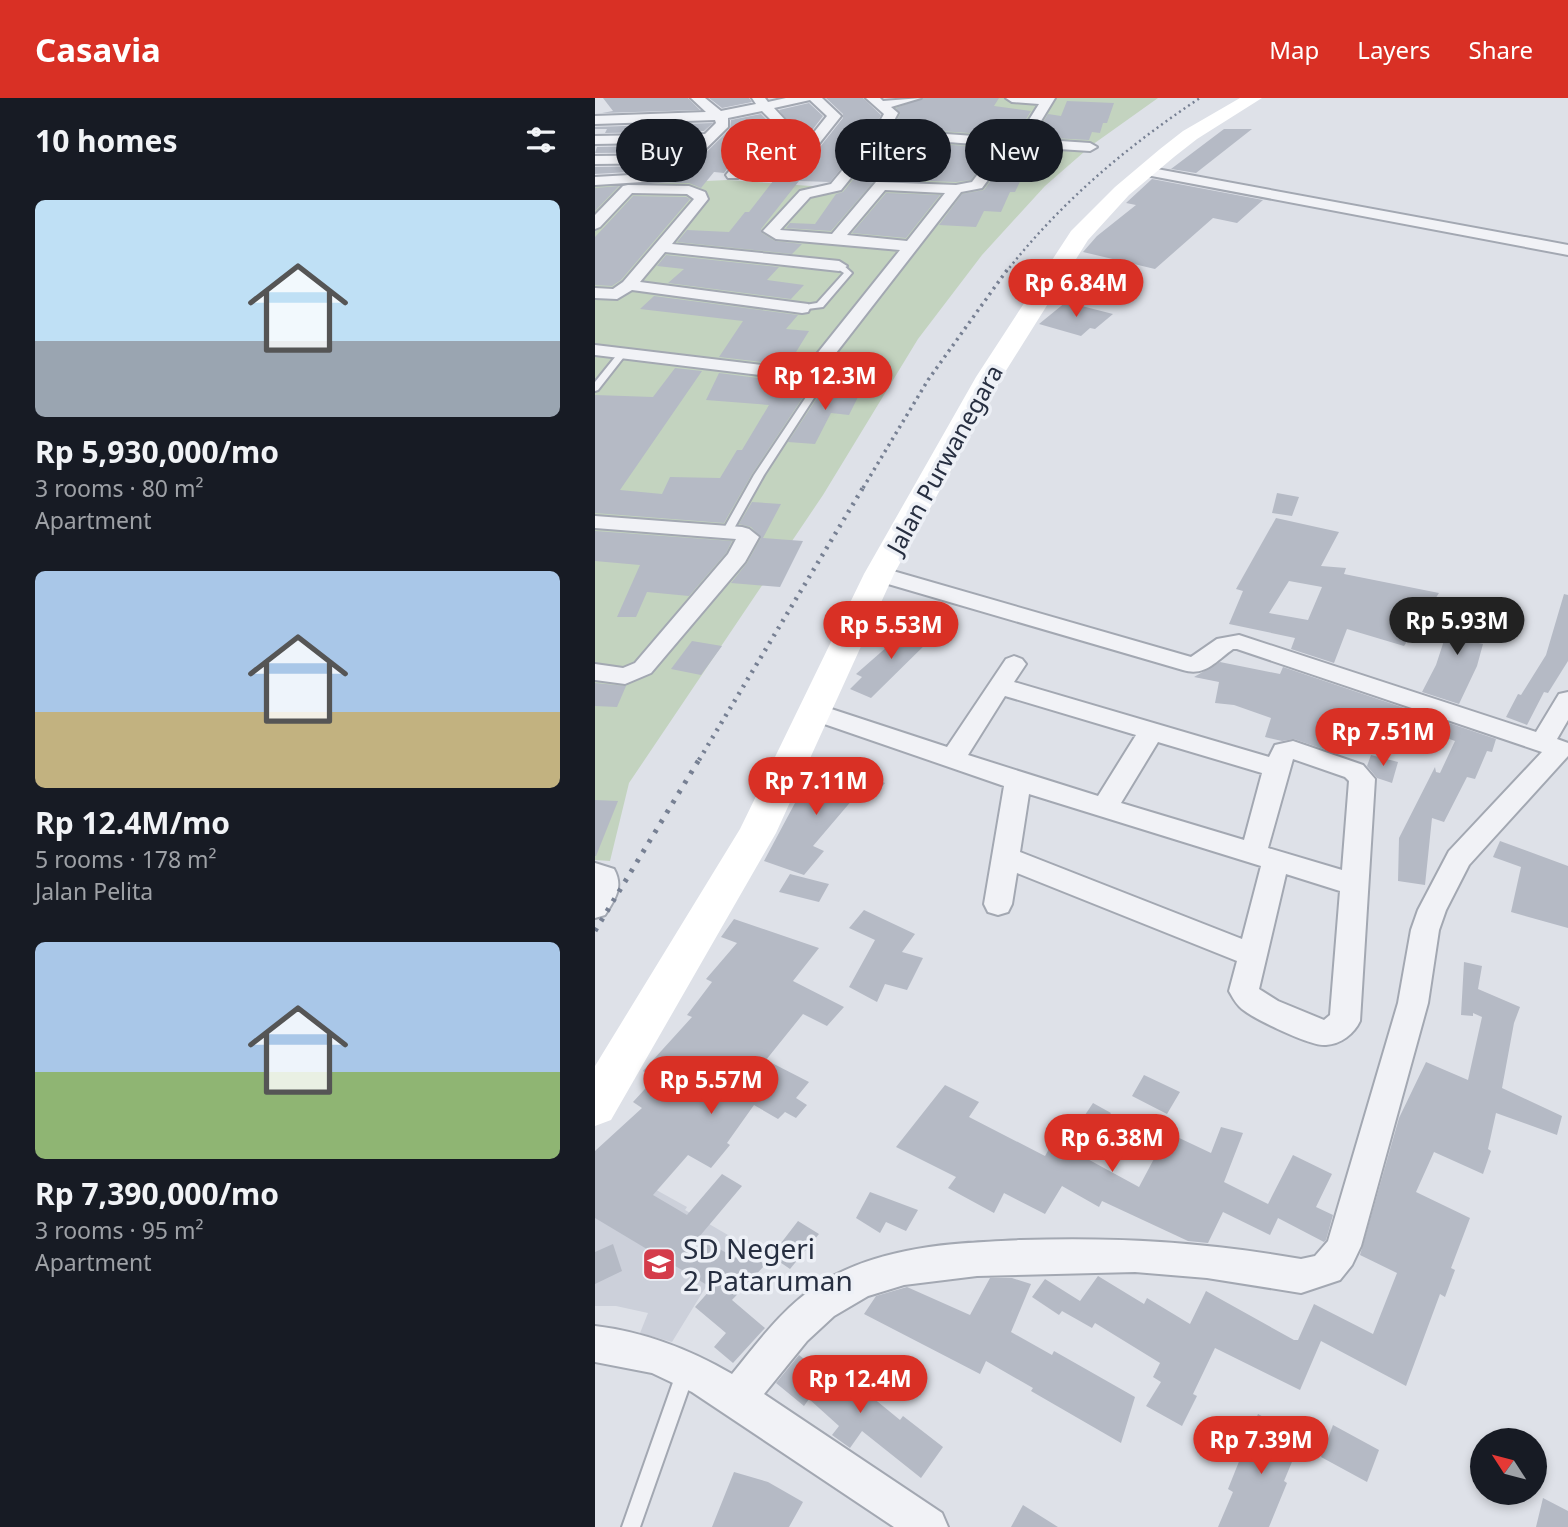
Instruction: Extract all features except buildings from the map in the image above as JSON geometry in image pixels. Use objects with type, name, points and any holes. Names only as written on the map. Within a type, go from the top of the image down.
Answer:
[{"type":"street","points":[[697,98],[723,122],[707,141]]},
{"type":"street","points":[[595,120],[717,116],[762,102],[805,98]]},
{"type":"street","points":[[815,98],[834,116],[821,132]]},
{"type":"street","points":[[876,101],[915,98]]},
{"type":"street","points":[[1012,98],[1047,100]]},
{"type":"street","name":"Jalan Purwanegara","points":[[595,1106],[757,833],[879,574],[989,376],[1079,236],[1122,191],[1190,135],[1253,98]]},
{"type":"street","points":[[1033,119],[1047,100]]},
{"type":"street","points":[[876,101],[891,113],[888,119]]},
{"type":"street","points":[[762,102],[777,119]]},
{"type":"street","points":[[595,140],[710,138]]},
{"type":"street","points":[[1063,146],[1090,147]]},
{"type":"street","points":[[595,160],[616,160]]},
{"type":"street","points":[[1146,171],[1568,250]]},
{"type":"street","points":[[595,181],[616,180]]},
{"type":"street","points":[[836,239],[856,182]]},
{"type":"street","points":[[910,246],[776,234],[771,231],[805,194],[855,185],[956,189],[977,185],[980,182]]},
{"type":"street","points":[[595,224],[628,189]]},
{"type":"street","points":[[595,350],[809,376],[956,189]]},
{"type":"street","points":[[595,190],[689,190],[701,195],[701,199],[629,285],[617,294],[595,293]]},
{"type":"street","points":[[660,247],[839,266]]},
{"type":"street","points":[[629,285],[802,308]]},
{"type":"street","points":[[595,522],[744,533],[748,537],[737,557],[643,668],[625,676],[595,672]]},
{"type":"street","points":[[879,574],[1191,666],[1204,662],[1225,643],[1239,642],[1557,747]]},
{"type":"street","points":[[952,759],[1014,664]]},
{"type":"street","points":[[999,686],[1276,768]]},
{"type":"street","points":[[737,1398],[794,1329],[834,1295],[868,1278],[906,1268],[981,1258],[1113,1255],[1192,1260],[1301,1276],[1319,1273],[1335,1264],[1344,1246],[1413,1003],[1425,930],[1432,910],[1459,858],[1557,747],[1568,700]]},
{"type":"street","points":[[813,711],[1019,781],[1355,885]]},
{"type":"street","points":[[1105,807],[1151,732]]},
{"type":"street","points":[[1287,749],[1354,771],[1362,779],[1345,1021],[1331,1032],[1322,1033],[1250,1000],[1244,991],[1254,957],[1276,768],[1281,754],[1287,749]]},
{"type":"street","points":[[997,904],[1019,781]]},
{"type":"street","points":[[1004,857],[1254,957]]},
{"type":"street","points":[[595,873],[604,876],[605,891],[595,907]]},
{"type":"street","points":[[595,1344],[637,1351],[686,1370],[737,1398],[928,1527]]},
{"type":"lane","points":[[802,308],[820,305],[848,273],[839,266]]},
{"type":"lane","points":[[595,388],[623,353]]},
{"type":"lane","points":[[727,532],[759,475],[819,384],[809,376]]},
{"type":"lane","points":[[631,1527],[686,1370]]},
{"type":"shaded area","name":"SD Negeri 2 Pataruman","points":[[595,1156],[687,1207],[685,1210],[740,1242],[707,1285],[672,1342],[640,1333],[648,1313],[616,1306],[595,1306]]},
{"type":"green space","points":[[932,98],[1158,98],[1092,145],[1063,170],[1063,119],[965,119],[965,182],[1050,182],[982,255],[918,339],[823,495],[629,783],[610,861],[595,860],[595,186],[721,180],[838,188],[843,182],[951,182],[951,119],[894,119],[899,113],[888,105],[907,101],[927,102]]},
{"type":"railway","points":[[1006,272],[1049,222],[1096,177],[1146,136],[1200,98]]},
{"type":"railway","points":[[863,488],[928,380],[1007,270]]},
{"type":"railway","points":[[699,760],[864,486]]},
{"type":"railway","points":[[595,931],[700,758]]},
{"type":"place","name":"SD Negeri 2 Pataruman","points":[[659,1264]]}]
